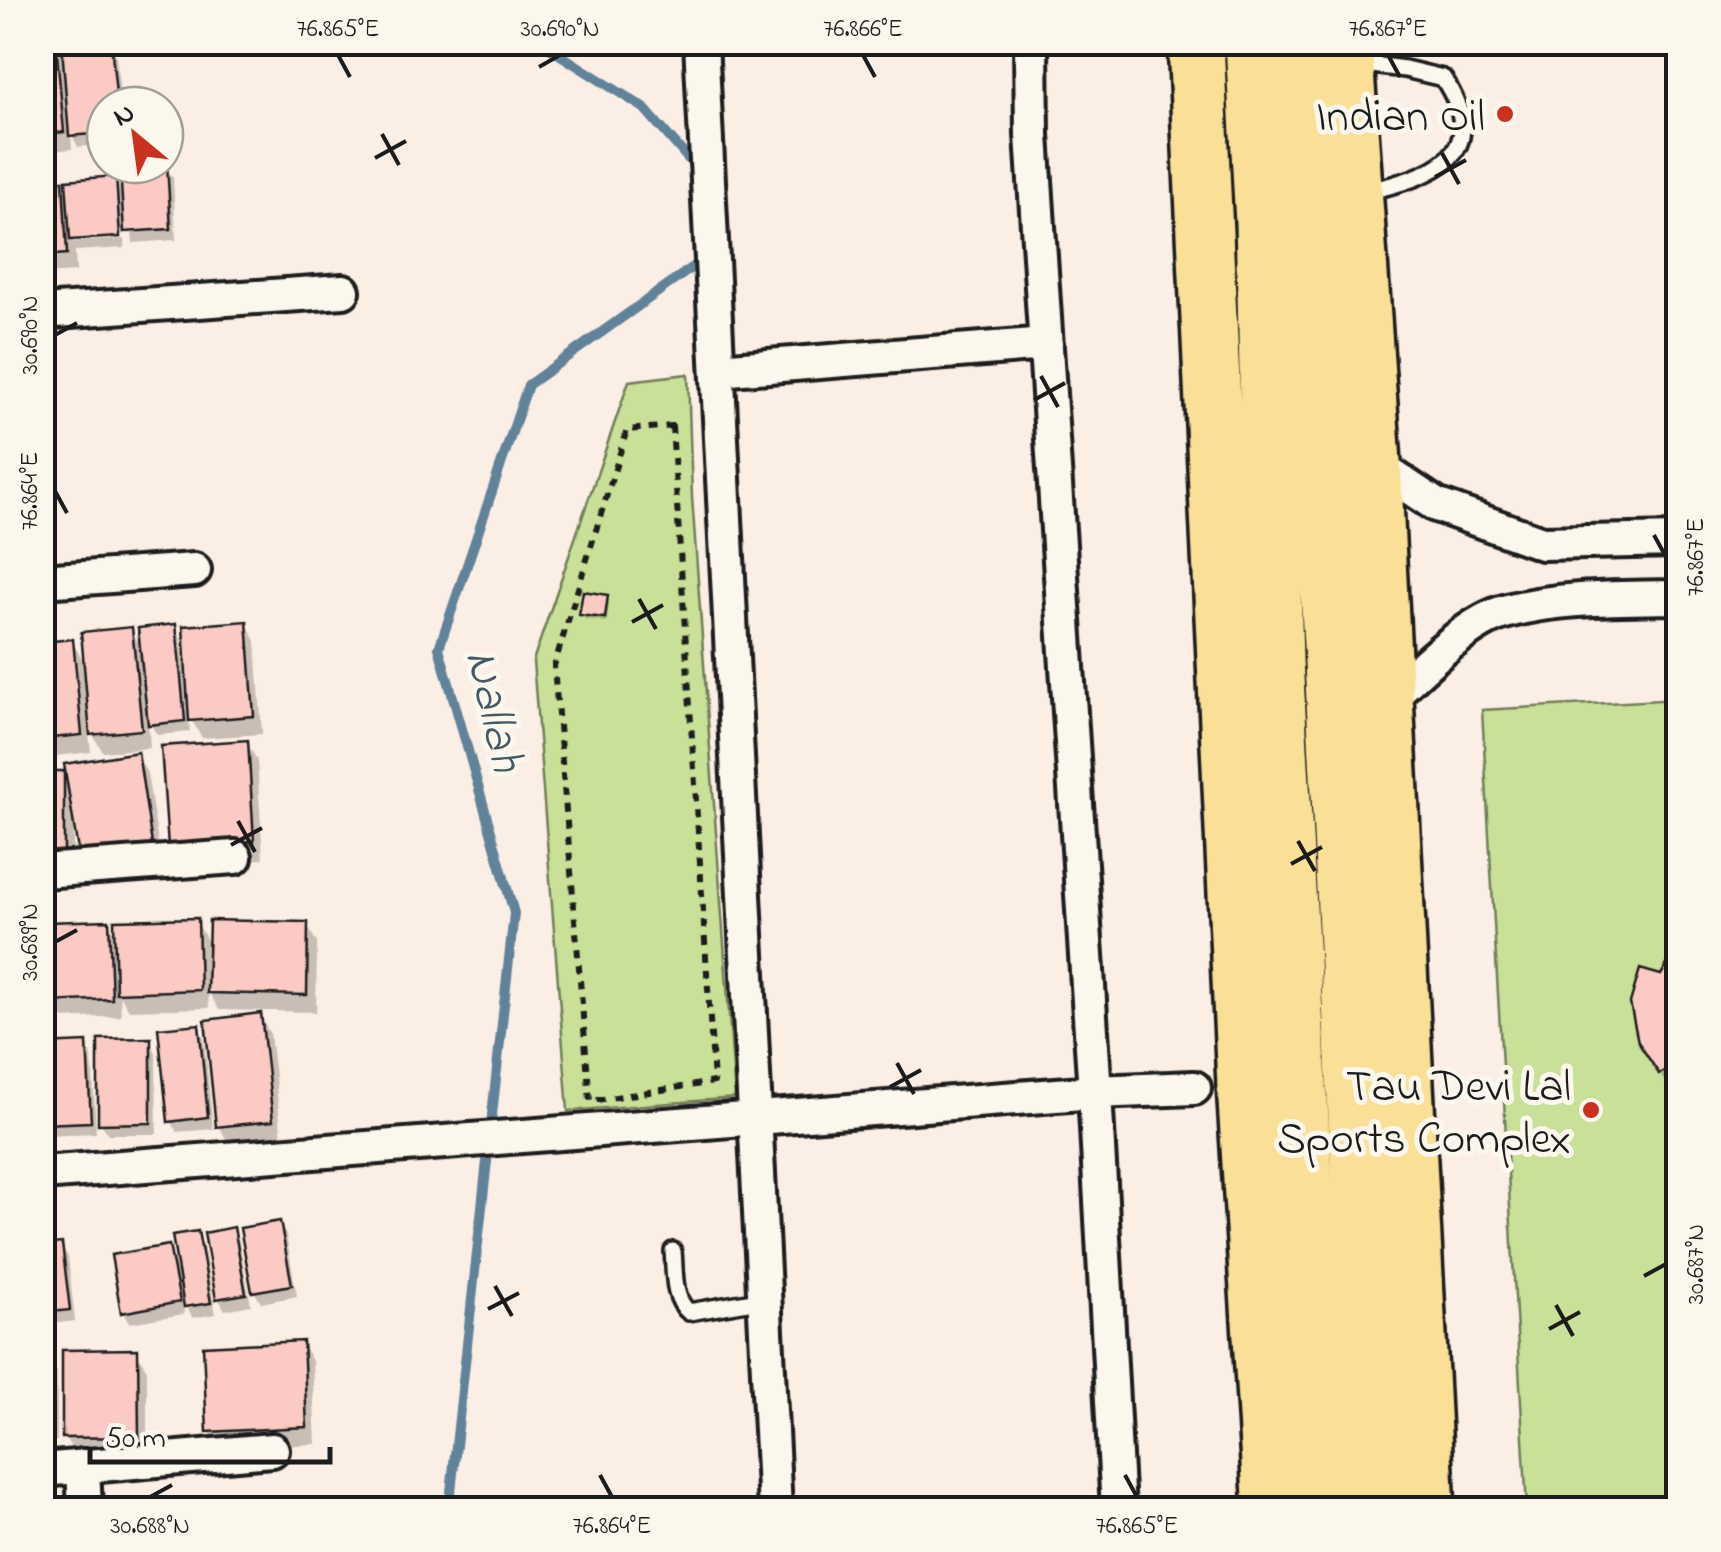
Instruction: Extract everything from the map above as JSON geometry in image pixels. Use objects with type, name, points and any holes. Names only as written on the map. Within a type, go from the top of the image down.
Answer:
[{"type":"highway","points":[[1196,42],[1244,1085],[1272,1510]]},
{"type":"highway","points":[[1253,42],[1275,660],[1324,1510]]},
{"type":"highway","points":[[1330,49],[1355,195],[1373,464],[1426,1510]]},
{"type":"highway","points":[[1330,49],[1377,1510]]},
{"type":"street","points":[[700,42],[776,1510]]},
{"type":"street","points":[[1031,42],[1032,135],[1095,1092],[1118,1510]]},
{"type":"street","points":[[42,312],[343,292]]},
{"type":"street","points":[[718,370],[1046,344]]},
{"type":"street","points":[[1373,464],[1436,505],[1542,544],[1678,540]]},
{"type":"street","points":[[42,580],[194,570]]},
{"type":"street","points":[[1385,703],[1441,650],[1498,614],[1593,599],[1678,597]]},
{"type":"street","points":[[42,871],[235,858]]},
{"type":"street","points":[[42,1172],[1095,1092],[1194,1088]]},
{"type":"street","points":[[42,1470],[272,1450]]},
{"type":"street","points":[[83,1466],[84,1510]]},
{"type":"lane","points":[[1330,49],[1443,78],[1459,103],[1465,130],[1448,162],[1408,182],[1355,195]]},
{"type":"lane","points":[[673,1251],[680,1306],[688,1312],[766,1299]]},
{"type":"path","points":[[672,426],[714,1082],[590,1100],[554,666],[627,430],[672,426]]},
{"type":"green space","points":[[688,374],[692,497],[735,1098],[568,1111],[533,661],[629,381]]},
{"type":"green space","name":"Tau Devi Lal Sports Complex","points":[[1678,699],[1678,1509],[1527,1509],[1482,710]]},
{"type":"building","points":[[42,42],[56,42],[64,132],[42,134]]},
{"type":"building","points":[[111,42],[115,85],[85,85],[85,135],[69,136],[62,47]]},
{"type":"building","points":[[85,178],[85,185],[117,185],[120,237],[70,240],[66,180]]},
{"type":"building","points":[[63,180],[67,254],[42,256],[42,181]]},
{"type":"building","points":[[121,185],[168,185],[171,229],[124,232]]},
{"type":"building","points":[[583,591],[608,595],[605,618],[579,615]]},
{"type":"building","points":[[247,621],[254,716],[189,721],[183,626]]},
{"type":"building","points":[[176,624],[185,721],[148,725],[138,628]]},
{"type":"building","points":[[132,627],[142,730],[90,735],[81,632]]},
{"type":"building","points":[[73,639],[82,735],[42,739],[42,642]]},
{"type":"building","points":[[248,740],[254,841],[168,847],[161,746]]},
{"type":"building","points":[[138,752],[153,851],[80,863],[64,764]]},
{"type":"building","points":[[42,771],[64,771],[64,867],[42,867]]},
{"type":"building","points":[[198,918],[200,990],[116,993],[114,920]]},
{"type":"building","points":[[109,920],[112,999],[50,1002],[47,922]]},
{"type":"building","points":[[209,920],[308,922],[307,995],[207,993]]},
{"type":"building","points":[[1678,946],[1678,1065],[1659,1074],[1638,1042],[1630,1003],[1640,969],[1661,975]]},
{"type":"building","points":[[261,1013],[273,1121],[216,1127],[205,1020]]},
{"type":"building","points":[[199,1024],[208,1117],[168,1122],[158,1028]]},
{"type":"building","points":[[151,1038],[151,1123],[98,1124],[98,1039]]},
{"type":"building","points":[[87,1042],[91,1122],[42,1124],[42,1044]]},
{"type":"building","points":[[280,1221],[292,1285],[252,1292],[240,1228]]},
{"type":"building","points":[[234,1227],[246,1294],[216,1299],[204,1233]]},
{"type":"building","points":[[198,1231],[211,1303],[184,1307],[172,1235]]},
{"type":"building","points":[[62,1243],[70,1310],[42,1313],[42,1245]]},
{"type":"building","points":[[169,1245],[180,1302],[121,1313],[111,1255]]},
{"type":"building","points":[[303,1341],[307,1427],[207,1432],[203,1346]]},
{"type":"building","points":[[138,1349],[139,1437],[62,1438],[62,1350]]},
{"type":"building","points":[[52,1358],[52,1430],[42,1430],[42,1359]]},
{"type":"building","points":[[42,1503],[62,1504],[62,1510],[42,1510]]},
{"type":"waterway","name":"Nallah","points":[[540,42],[644,108],[697,169]]},
{"type":"waterway","name":"Nallah","points":[[449,1510],[514,913],[439,648],[528,385],[704,259]]},
{"type":"place","name":"Indian Oil","points":[[1505,114]]},
{"type":"place","name":"Tau Devi Lal Sports Complex","points":[[1591,1110]]}]
